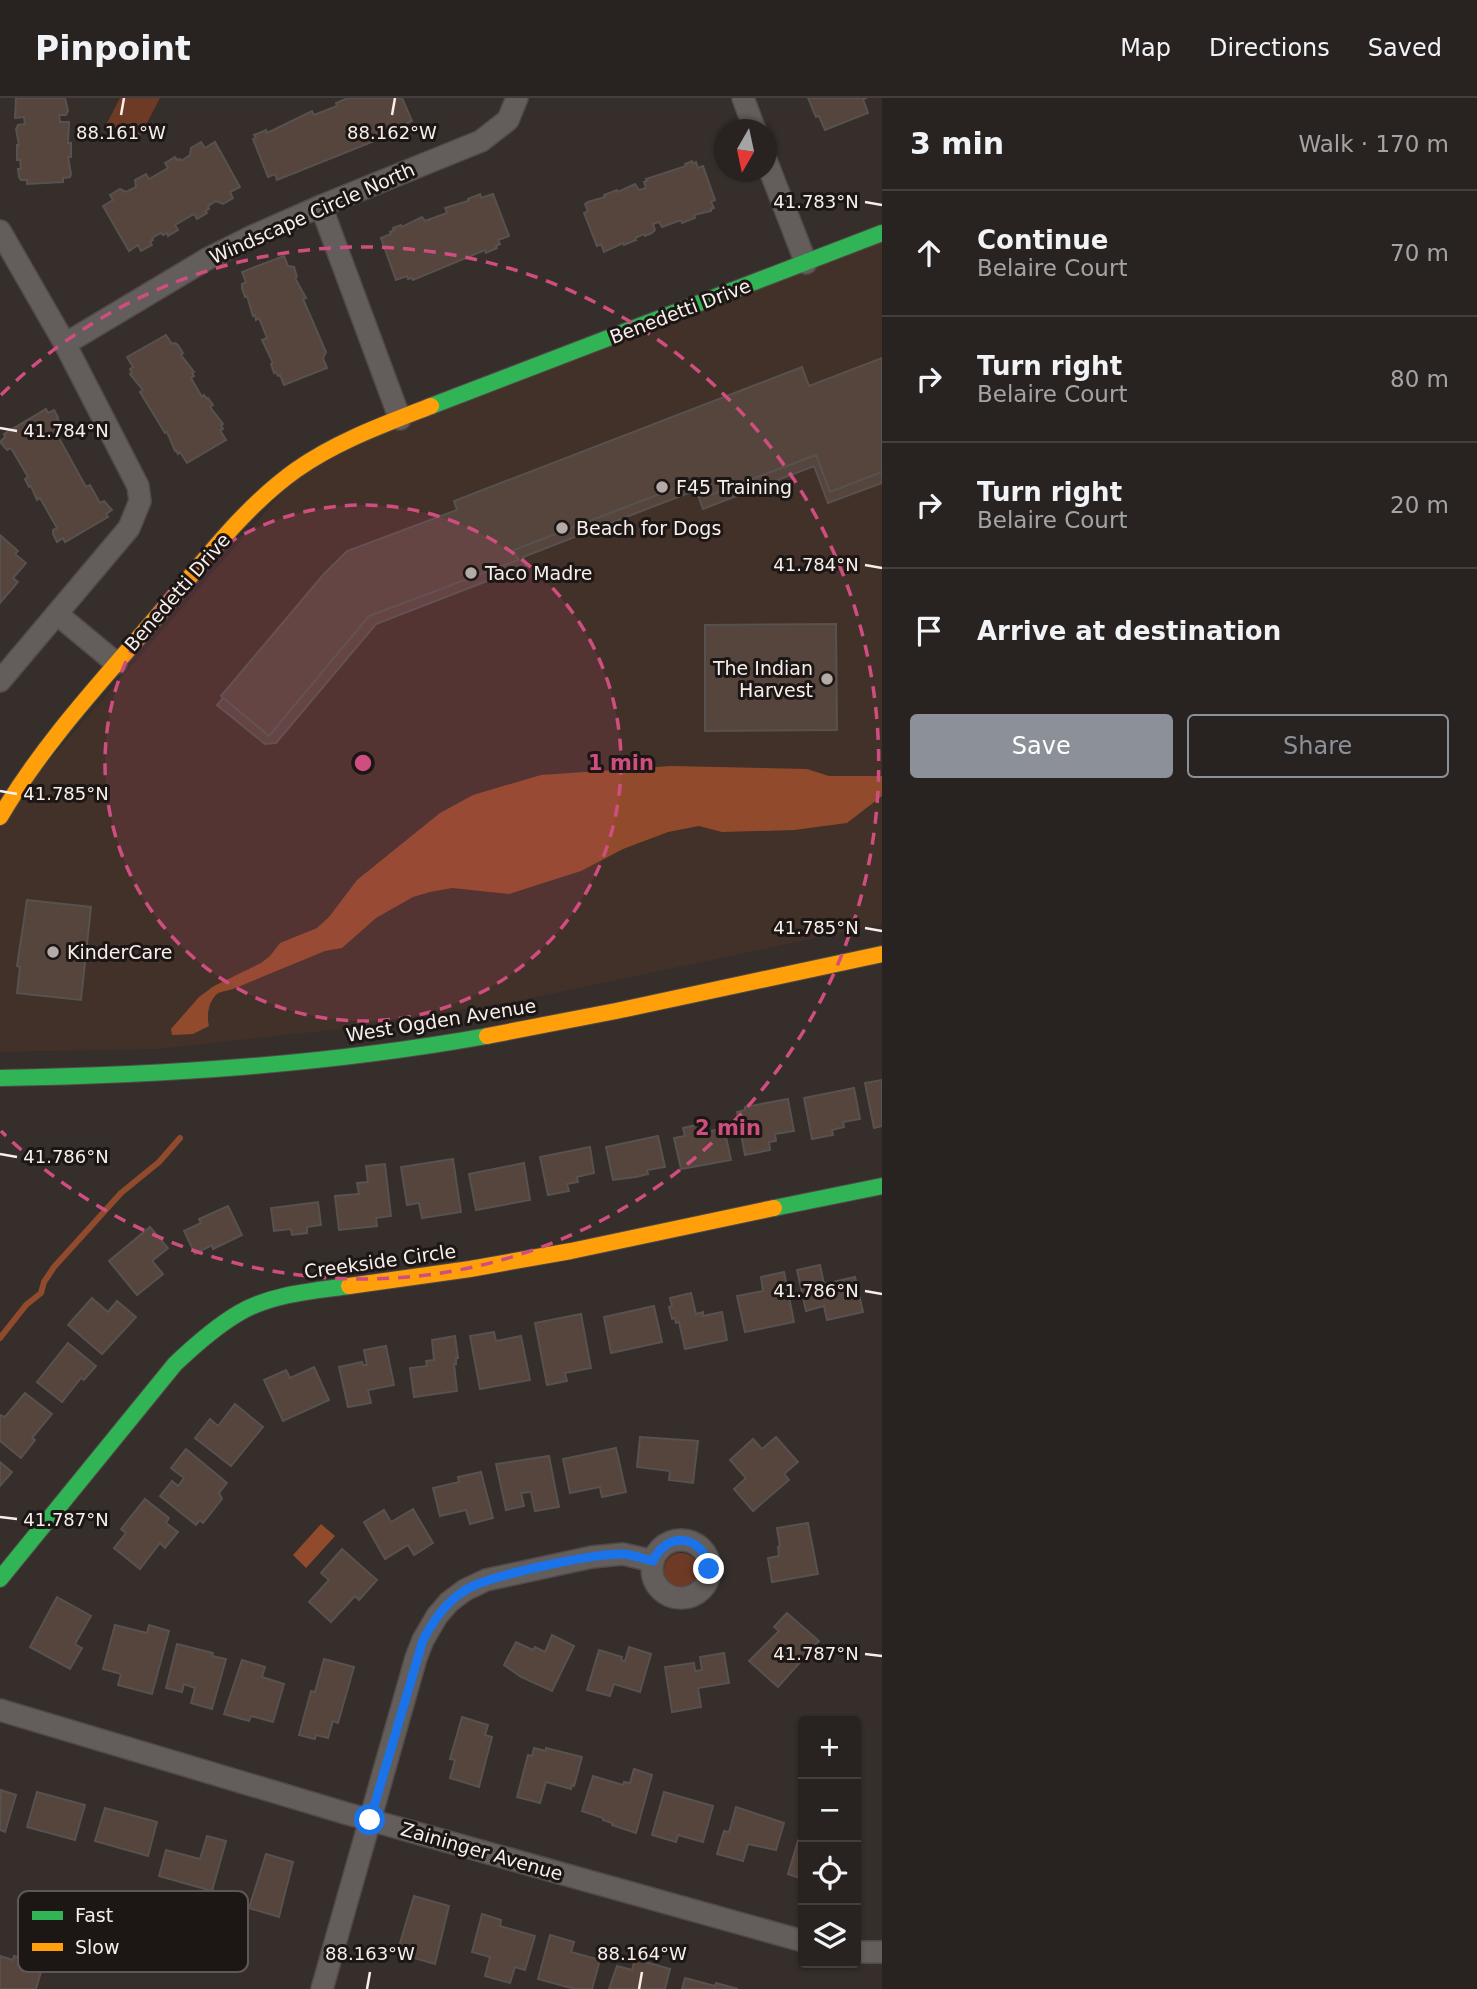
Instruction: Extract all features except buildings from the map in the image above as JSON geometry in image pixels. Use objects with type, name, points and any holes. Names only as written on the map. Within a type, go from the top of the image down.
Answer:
[{"type":"street","name":"Windscape Circle North","points":[[65,344],[207,258],[321,206],[481,141],[508,120],[517,98]]},
{"type":"street","points":[[743,98],[751,119]]},
{"type":"street","points":[[775,182],[806,263]]},
{"type":"street","points":[[321,206],[400,419]]},
{"type":"street","points":[[0,232],[8,266],[65,344],[134,475],[140,501],[129,528],[0,681]]},
{"type":"street","name":"Benedetti Drive","points":[[0,817],[20,783],[116,663],[245,513],[270,490],[326,452],[367,431],[882,233]]},
{"type":"street","points":[[57,614],[116,663]]},
{"type":"street","name":"West Ogden Avenue","points":[[0,1078],[125,1076],[280,1065],[425,1047],[882,954]]},
{"type":"street","name":"Creekside Circle","points":[[0,1579],[175,1364],[205,1336],[240,1312],[300,1293],[470,1269],[571,1251],[882,1186]]},
{"type":"street","points":[[322,1989],[423,1640],[437,1616],[465,1590],[486,1580],[592,1557],[623,1554],[653,1561]]},
{"type":"street","name":"Zaininger Avenue","points":[[0,1710],[370,1820],[798,1940]]},
{"type":"street","points":[[861,1952],[882,1952]]},
{"type":"shaded area","points":[[120,98],[160,98],[138,140],[107,123]]},
{"type":"shaded area","points":[[882,232],[882,924],[522,1000],[350,1028],[158,1049],[0,1052],[0,817],[308,463]]},
{"type":"shaded area","points":[[671,766],[807,769],[829,776],[882,776],[882,796],[847,823],[794,830],[722,832],[699,826],[668,832],[623,849],[581,871],[509,894],[452,888],[413,897],[376,918],[342,948],[325,951],[218,993],[209,1008],[209,1026],[193,1034],[172,1035],[171,1029],[199,997],[214,986],[261,963],[280,943],[317,928],[329,917],[357,880],[440,813],[473,795],[541,775]]},
{"type":"shaded area","points":[[321,1524],[335,1536],[306,1568],[293,1555]]},
{"type":"shaded area","points":[[681,1553],[693,1558],[698,1570],[693,1582],[681,1587],[669,1582],[664,1570],[669,1558]]},
{"type":"waterway","points":[[0,1338],[26,1305],[41,1293],[44,1282],[54,1267],[121,1193],[159,1162],[180,1138]]},
{"type":"traffic: fast","points":[[431,406],[882,233]]},
{"type":"traffic: fast","points":[[0,1078],[244,1067],[366,1054],[487,1036]]},
{"type":"traffic: fast","points":[[774,1208],[882,1186]]},
{"type":"traffic: fast","points":[[0,1579],[175,1364],[206,1337],[239,1313],[265,1301],[292,1294],[349,1286]]},
{"type":"traffic: slow","points":[[0,817],[16,790],[72,715],[238,521],[296,470],[328,450],[431,406]]},
{"type":"traffic: slow","points":[[487,1036],[882,954]]},
{"type":"traffic: slow","points":[[349,1286],[571,1251],[774,1208]]},
{"type":"place","name":"F45 Training","points":[[662,487]]},
{"type":"place","name":"Beach for Dogs","points":[[562,528]]},
{"type":"place","name":"Taco Madre","points":[[471,573]]},
{"type":"place","name":"The Indian Harvest","points":[[827,679]]},
{"type":"place","name":"KinderCare","points":[[53,952]]},
{"type":"route","points":[[370,1820],[423,1640],[437,1616],[465,1590],[486,1580],[592,1557],[623,1554],[653,1561],[662,1548],[676,1541],[692,1543],[699,1547],[705,1553],[709,1569]]}]
